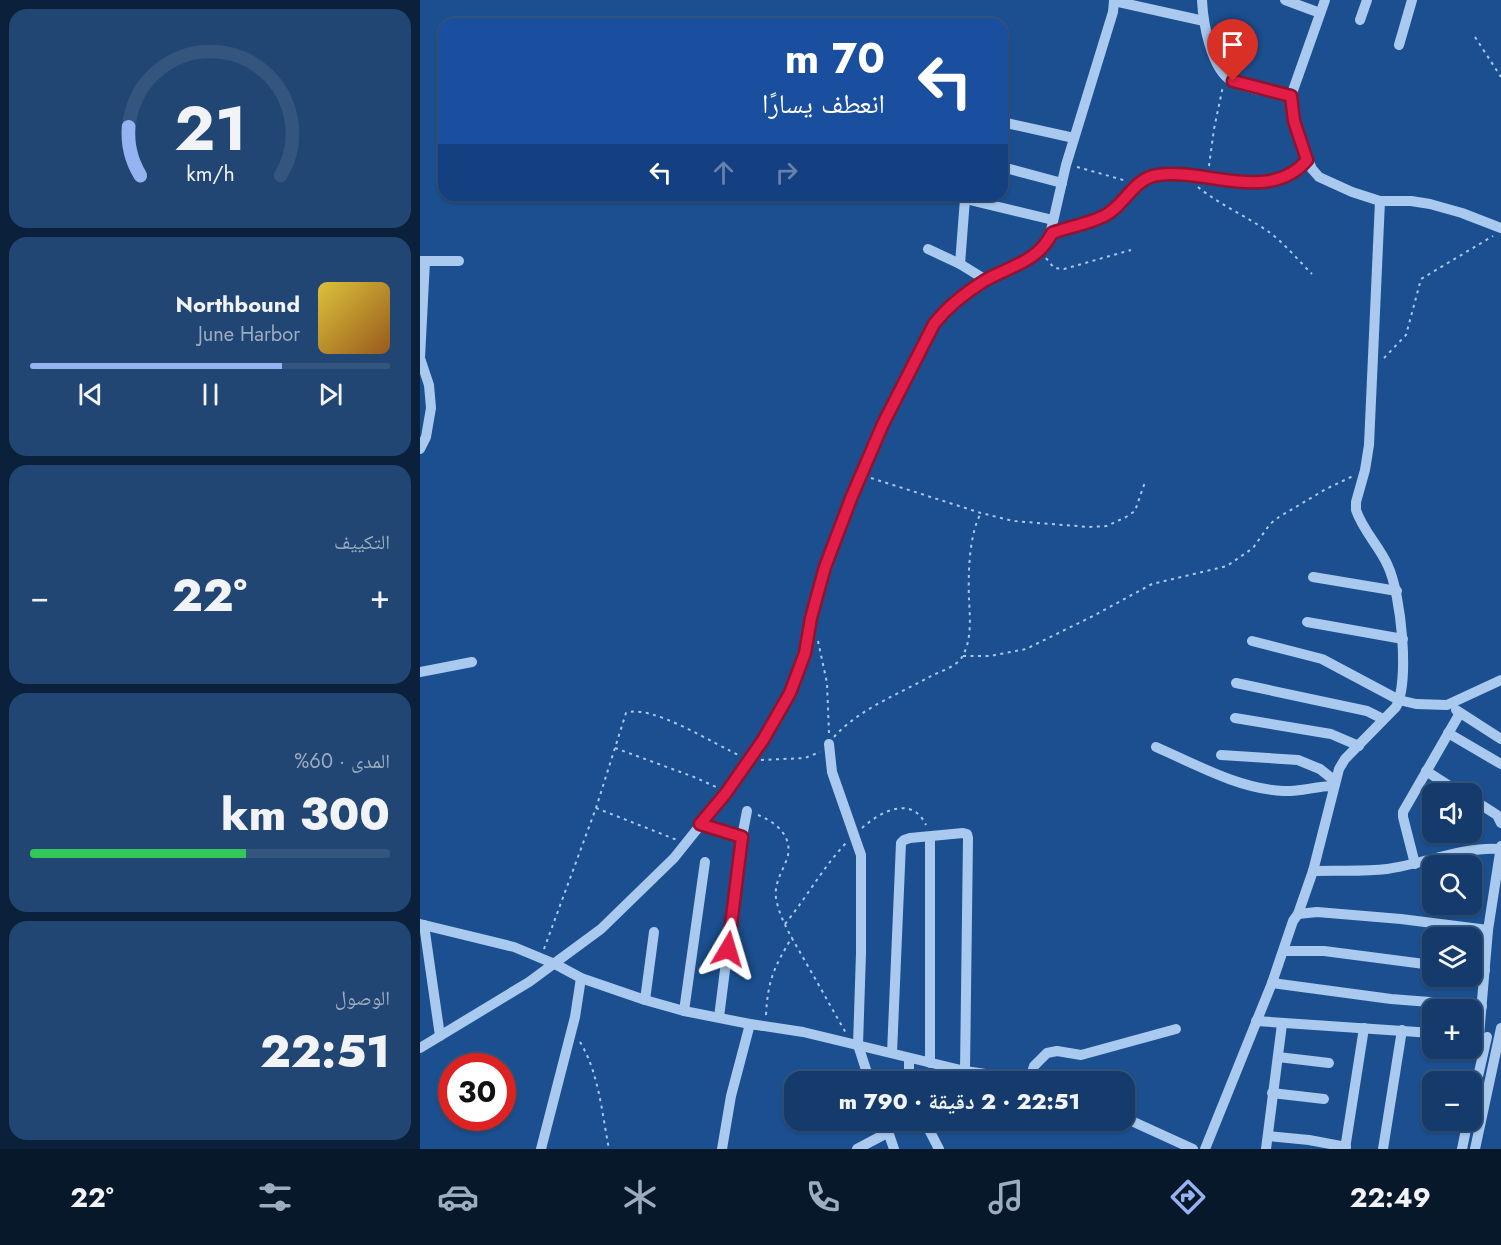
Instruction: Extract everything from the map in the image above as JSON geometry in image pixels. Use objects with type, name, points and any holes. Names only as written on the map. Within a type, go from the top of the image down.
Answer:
[{"type":"street","points":[[420,1048],[482,1012],[555,964],[601,928],[674,858],[726,793],[763,740],[790,693],[805,653],[811,618],[825,567],[861,474],[883,424],[934,324],[959,298],[986,280],[1032,257],[1042,248],[1052,233],[1066,165],[1110,21],[1113,0],[1204,21]]},
{"type":"street","points":[[1202,0],[1204,21],[1214,56],[1219,68],[1226,76],[1245,86],[1291,96]]},
{"type":"street","points":[[1285,0],[1320,13]]},
{"type":"street","points":[[1325,0],[1291,96],[1294,121],[1307,160],[1319,177],[1343,189],[1380,201],[1411,201],[1430,204],[1462,213],[1501,229]]},
{"type":"street","points":[[1360,20],[1367,0]]},
{"type":"street","points":[[1399,45],[1412,0]]},
{"type":"street","points":[[1008,123],[1074,138]]},
{"type":"street","points":[[1052,233],[1104,216],[1114,210],[1138,184],[1149,177],[1158,175],[1241,182],[1269,181],[1292,174],[1307,160]]},
{"type":"street","points":[[1008,169],[1062,183]]},
{"type":"street","points":[[960,264],[965,201]]},
{"type":"street","points":[[973,201],[1053,220]]},
{"type":"street","points":[[1205,1149],[1272,983],[1293,921],[1298,914],[1313,871],[1334,783],[1345,759],[1396,707],[1399,700],[1403,639],[1397,591],[1388,566],[1356,510],[1369,445],[1380,201]]},
{"type":"street","points":[[928,249],[960,264],[986,280]]},
{"type":"street","points":[[420,449],[428,428],[431,408],[429,385],[420,358],[423,261],[459,261]]},
{"type":"street","points":[[1313,578],[1397,591]]},
{"type":"street","points":[[1307,622],[1403,639]]},
{"type":"street","points":[[1252,641],[1322,659],[1399,700],[1416,704],[1447,705],[1501,680]]},
{"type":"street","points":[[420,672],[472,662]]},
{"type":"street","points":[[1236,683],[1367,711],[1383,719]]},
{"type":"street","points":[[1447,705],[1501,739]]},
{"type":"street","points":[[1415,864],[1403,812],[1460,713]]},
{"type":"street","points":[[1234,718],[1331,735],[1359,746]]},
{"type":"street","points":[[1448,733],[1501,764]]},
{"type":"street","points":[[829,744],[832,772],[861,855],[855,1045],[866,1071]]},
{"type":"street","points":[[1156,747],[1210,771],[1253,786],[1281,791],[1298,791],[1334,783]]},
{"type":"street","points":[[1221,755],[1298,760],[1320,769],[1334,783]]},
{"type":"street","points":[[1426,771],[1445,783]]},
{"type":"street","points":[[1482,805],[1497,815],[1501,823]]},
{"type":"street","points":[[719,1017],[747,811]]},
{"type":"street","points":[[700,824],[742,837]]},
{"type":"street","points":[[440,1036],[422,924],[514,947],[581,978],[684,1011],[803,1032],[964,1071],[968,838],[963,832],[904,840],[901,843],[892,1053]]},
{"type":"street","points":[[930,837],[930,1064]]},
{"type":"street","points":[[1313,871],[1367,871],[1415,864],[1489,848],[1501,848],[1488,930],[1482,1006]]},
{"type":"street","points":[[684,1011],[705,862]]},
{"type":"street","points":[[1298,914],[1317,912],[1401,919],[1488,930]]},
{"type":"street","points":[[645,1000],[654,932]]},
{"type":"street","points":[[1284,951],[1324,951],[1422,964]]},
{"type":"street","points":[[541,1149],[572,1028],[581,978]]},
{"type":"street","points":[[1272,983],[1422,1001]]},
{"type":"street","points":[[1256,1021],[1422,1031]]},
{"type":"street","points":[[722,1149],[732,1096],[750,1024]]},
{"type":"street","points":[[1266,1149],[1282,1024]]},
{"type":"street","points":[[1268,1136],[1309,1140],[1346,1148],[1364,1028]]},
{"type":"street","points":[[1032,1071],[1034,1066],[1047,1053],[1057,1051],[1081,1055],[1176,1029]]},
{"type":"street","points":[[1383,1149],[1402,1030]]},
{"type":"street","points":[[1475,1149],[1497,1064],[1500,1033],[1482,1036]]},
{"type":"street","points":[[1278,1057],[1329,1063]]},
{"type":"street","points":[[909,1059],[909,1071]]},
{"type":"street","points":[[1272,1093],[1324,1099]]},
{"type":"street","points":[[1135,1123],[1193,1149]]},
{"type":"street","points":[[930,1131],[939,1149]]},
{"type":"street","points":[[1462,1149],[1466,1131]]},
{"type":"street","points":[[857,1149],[888,1132],[894,1149]]},
{"type":"path","points":[[1474,37],[1501,77]]},
{"type":"path","points":[[1207,178],[1214,129],[1226,76]]},
{"type":"path","points":[[1066,165],[1138,184]]},
{"type":"path","points":[[1187,176],[1212,199],[1272,233],[1312,274]]},
{"type":"path","points":[[1373,365],[1385,358],[1406,334],[1421,279],[1501,229]]},
{"type":"path","points":[[1042,248],[1048,263],[1058,269],[1131,250]]},
{"type":"path","points":[[963,656],[990,656],[1026,649],[1152,584],[1227,566],[1253,549],[1270,524],[1279,517],[1326,489],[1365,470]]},
{"type":"path","points":[[861,474],[887,484],[1013,521],[1089,527],[1107,526],[1135,511],[1145,482]]},
{"type":"path","points":[[817,637],[827,683],[829,744]]},
{"type":"path","points":[[615,748],[694,777],[726,793]]},
{"type":"path","points":[[596,808],[685,843]]},
{"type":"path","points":[[747,811],[771,820],[784,834],[788,854],[777,883],[778,905],[792,937],[855,1045]]},
{"type":"path","points":[[765,1027],[769,984],[776,964],[792,937]]},
{"type":"path","points":[[572,1028],[590,1064],[609,1149]]},
{"type":"route","points":[[728,949],[742,837],[700,824],[726,793],[763,740],[790,693],[805,653],[811,618],[825,567],[852,496],[883,424],[934,324],[959,298],[986,280],[1013,269],[1032,257],[1042,248],[1052,233],[1104,216],[1114,210],[1138,184],[1149,177],[1171,174],[1241,182],[1269,181],[1285,177],[1298,170],[1307,160],[1294,121],[1291,96],[1245,86],[1233,81]]}]
